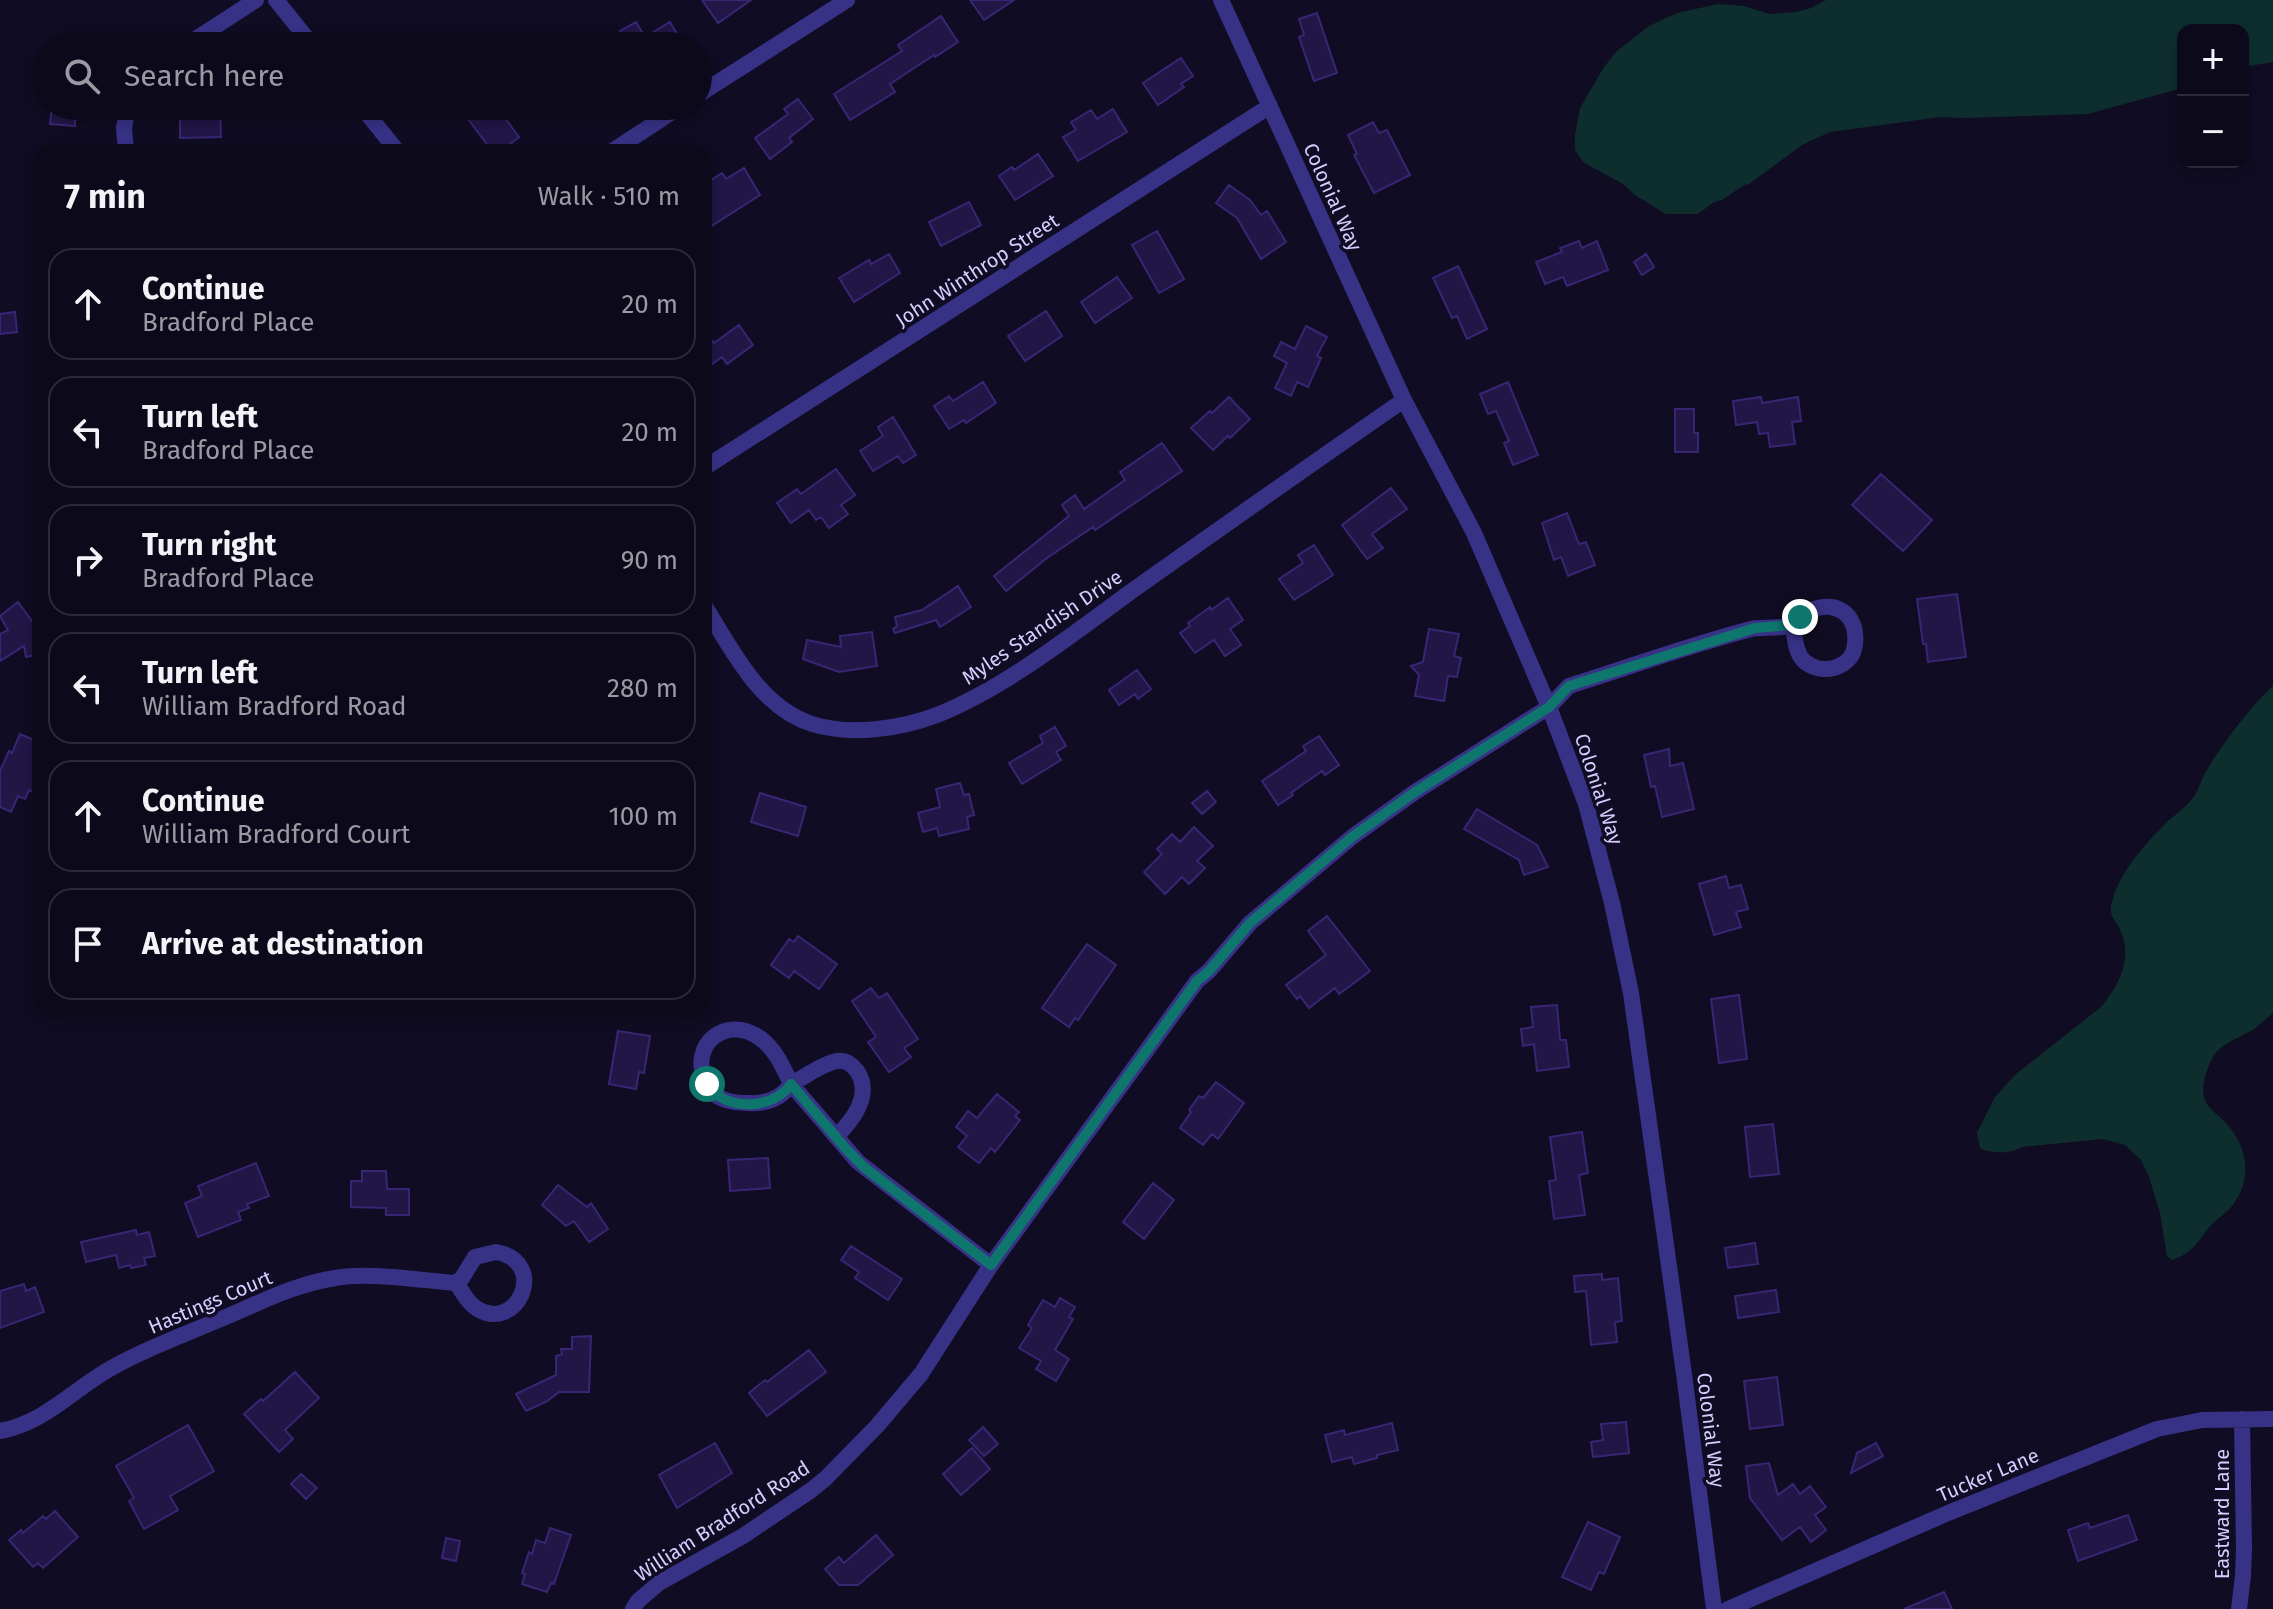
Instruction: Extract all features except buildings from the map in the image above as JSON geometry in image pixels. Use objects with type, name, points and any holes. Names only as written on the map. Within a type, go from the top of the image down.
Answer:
[{"type":"street","points":[[207,32],[256,0]]},
{"type":"street","points":[[276,0],[302,32]]},
{"type":"street","points":[[712,86],[847,0]]},
{"type":"street","name":"Colonial Way","points":[[1221,0],[1404,400],[1474,533],[1549,707],[1586,804],[1631,993],[1714,1609]]},
{"type":"street","name":"John Winthrop Street","points":[[712,463],[1270,106]]},
{"type":"street","points":[[125,120],[125,144]]},
{"type":"street","points":[[372,120],[392,144]]},
{"type":"street","points":[[623,144],[660,120]]},
{"type":"street","name":"Myles Standish Drive","points":[[712,618],[746,671],[776,703],[799,718],[825,727],[853,729],[881,728],[921,720],[980,695],[1058,645],[1404,400]]},
{"type":"street","name":"William Bradford Road","points":[[633,1609],[647,1591],[752,1531],[825,1479],[877,1426],[921,1374],[991,1265],[1197,981],[1250,923],[1352,837],[1415,792],[1549,707],[1569,686],[1755,628],[1793,625]]},
{"type":"street","points":[[836,1137],[853,1119],[860,1104],[862,1084],[855,1069],[844,1061],[832,1062],[791,1084],[782,1095],[761,1103],[719,1098],[704,1079],[701,1062],[703,1050],[710,1039],[734,1029],[760,1038],[780,1060],[791,1084],[836,1137],[865,1168],[991,1265]]},
{"type":"street","name":"Hastings Court","points":[[0,1431],[38,1418],[107,1370],[140,1353],[301,1287],[347,1277],[456,1283]]},
{"type":"street","name":"Eastward Lane","points":[[2239,1609],[2244,1549],[2242,1419]]},
{"type":"street","name":"Tucker Lane","points":[[1728,1609],[1948,1513],[2157,1429],[2193,1421],[2273,1419]]},
{"type":"green space","points":[[1826,0],[2273,0],[2273,62],[2249,66],[2249,24],[2177,24],[2175,90],[2088,114],[1941,117],[1830,132],[1802,145],[1749,184],[1698,214],[1666,214],[1623,184],[1583,162],[1575,150],[1580,108],[1604,67],[1617,51],[1649,26],[1677,13],[1718,4],[1744,6],[1769,14],[1811,8]]},
{"type":"green space","points":[[2273,686],[2273,1013],[2214,1055],[2203,1088],[2207,1104],[2231,1129],[2242,1149],[2244,1181],[2229,1209],[2191,1250],[2172,1260],[2167,1256],[2160,1213],[2149,1177],[2141,1160],[2125,1145],[2103,1139],[1996,1152],[1980,1148],[1977,1133],[1995,1097],[2016,1074],[2101,1007],[2113,991],[2122,973],[2125,944],[2111,909],[2123,876],[2149,840],[2192,799],[2227,739]]},
{"type":"route","points":[[707,1084],[719,1098],[751,1103],[773,1100],[791,1084],[865,1168],[991,1265],[1197,981],[1250,923],[1352,837],[1415,792],[1549,707],[1569,686],[1755,628],[1793,625],[1800,617]]}]
